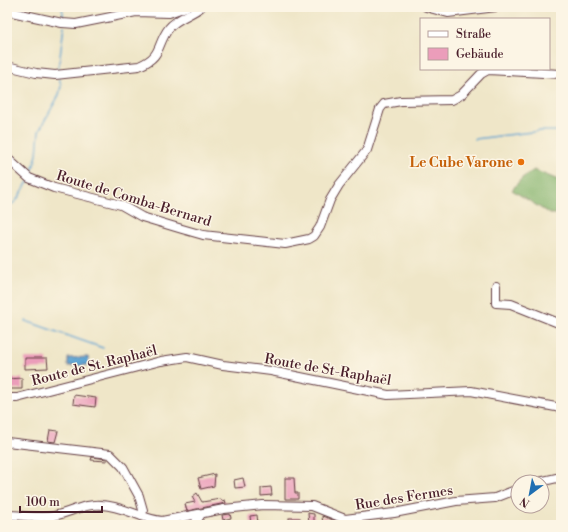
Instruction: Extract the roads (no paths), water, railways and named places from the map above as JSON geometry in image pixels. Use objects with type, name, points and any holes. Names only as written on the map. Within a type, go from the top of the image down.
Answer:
[{"type":"street","points":[[7,11],[64,23],[76,24],[136,12],[170,13],[186,7]]},
{"type":"street","points":[[426,7],[443,12],[456,13],[496,7]]},
{"type":"street","points":[[7,66],[36,73],[58,75],[135,67],[146,63],[159,51],[169,28],[196,8]]},
{"type":"street","name":"Route de Comba-Bernard","points":[[7,158],[29,178],[54,188],[121,205],[142,216],[182,229],[203,234],[286,244],[309,239],[314,236],[320,228],[330,200],[339,185],[367,150],[380,109],[384,104],[401,101],[452,100],[461,95],[481,74],[488,70],[561,74]]},
{"type":"street","points":[[496,286],[496,303],[511,304],[561,324]]},
{"type":"street","name":"Route de St. Raphaël","points":[[7,398],[16,398],[187,357]]},
{"type":"street","name":"Route de St-Raphaël","points":[[187,357],[224,365],[271,371],[388,395],[471,391],[561,408]]},
{"type":"street","points":[[7,442],[110,454],[119,462],[137,491],[142,505],[142,516]]},
{"type":"street","points":[[550,480],[561,477]]},
{"type":"street","name":"Rue des Fermes","points":[[7,515],[53,516],[92,505],[102,505],[124,509],[142,516],[162,521],[247,506],[306,505],[319,508],[344,522],[456,501],[495,498],[510,492]]},
{"type":"street","points":[[194,525],[201,514]]},
{"type":"water","points":[[88,357],[89,365],[68,366],[68,358]]},
{"type":"waterway","points":[[62,7],[64,20]]},
{"type":"waterway","points":[[58,72],[64,26]]},
{"type":"waterway","points":[[31,175],[37,155],[39,131],[59,95],[61,86],[59,77]]},
{"type":"waterway","points":[[475,139],[540,131],[561,131]]},
{"type":"waterway","points":[[7,208],[16,201],[28,182]]},
{"type":"waterway","points":[[26,321],[103,348]]},
{"type":"place","name":"Le Cube Varone","points":[[521,162]]}]
